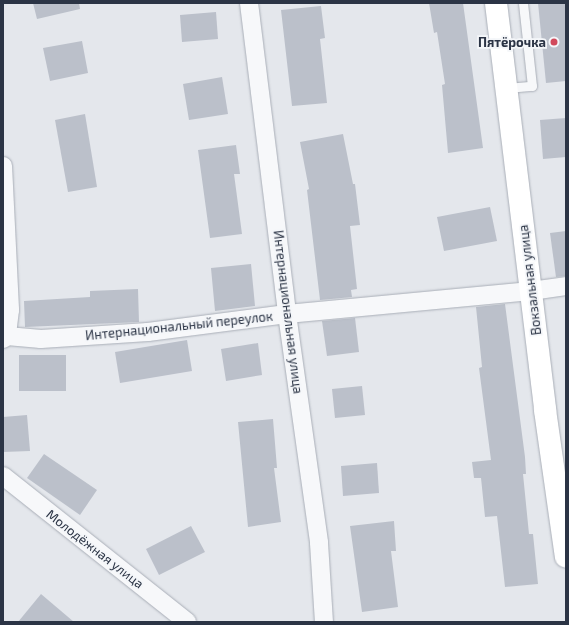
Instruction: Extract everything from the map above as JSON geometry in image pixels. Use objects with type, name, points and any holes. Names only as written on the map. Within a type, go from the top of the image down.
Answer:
[{"type":"street","name":"Интернациональная улица","points":[[249,3],[287,314],[318,536],[324,622]]},
{"type":"street","name":"Вокзальная улица","points":[[496,3],[531,291],[566,557]]},
{"type":"street","points":[[3,166],[10,310],[5,338]]},
{"type":"street","name":"Интернациональный переулок","points":[[5,338],[41,339],[148,332],[287,314],[531,291],[566,286]]},
{"type":"street","name":"Молодёжная улица","points":[[3,476],[187,622]]},
{"type":"lane","points":[[507,88],[532,86],[523,3]]},
{"type":"building","points":[[33,3],[79,3],[80,9],[37,19]]},
{"type":"building","points":[[429,3],[463,3],[483,148],[448,153],[442,85],[445,84],[437,32],[434,33]]},
{"type":"building","name":"Пятёрочка","points":[[538,3],[566,3],[566,81],[546,83]]},
{"type":"building","points":[[321,6],[325,38],[320,39],[327,103],[292,106],[281,10]]},
{"type":"building","points":[[216,12],[218,39],[182,42],[180,15]]},
{"type":"building","points":[[82,41],[88,73],[50,81],[43,48]]},
{"type":"building","points":[[222,77],[228,114],[189,120],[183,84]]},
{"type":"building","points":[[85,114],[97,187],[68,192],[55,120]]},
{"type":"building","points":[[566,118],[566,157],[543,159],[540,120]]},
{"type":"building","points":[[343,134],[353,184],[355,184],[360,225],[350,226],[357,289],[351,290],[352,297],[320,300],[307,190],[309,189],[300,142]]},
{"type":"building","points":[[236,145],[240,174],[234,174],[242,234],[210,238],[198,150]]},
{"type":"building","points":[[490,207],[497,241],[444,251],[437,217]]},
{"type":"building","points":[[566,231],[566,276],[556,277],[550,233]]},
{"type":"building","points":[[251,264],[255,306],[215,311],[211,268]]},
{"type":"building","points":[[138,289],[139,322],[25,327],[24,301],[90,297],[90,291]]},
{"type":"building","points":[[505,304],[525,457],[526,474],[523,474],[529,534],[533,534],[538,584],[505,587],[497,516],[485,517],[481,478],[474,478],[472,462],[491,460],[479,368],[482,367],[476,307]]},
{"type":"building","points":[[355,318],[359,352],[327,356],[322,321]]},
{"type":"building","points":[[187,340],[192,371],[120,383],[115,352]]},
{"type":"building","points":[[258,343],[262,375],[226,381],[221,349]]},
{"type":"building","points":[[19,355],[66,355],[66,391],[19,391]]},
{"type":"building","points":[[362,386],[365,415],[335,418],[332,389]]},
{"type":"building","points":[[27,415],[30,451],[3,452],[3,417]]},
{"type":"building","points":[[273,419],[277,468],[274,468],[281,522],[248,527],[238,422]]},
{"type":"building","points":[[44,454],[97,490],[80,515],[27,478]]},
{"type":"building","points":[[377,463],[379,493],[343,496],[341,466]]},
{"type":"building","points":[[394,521],[396,551],[391,551],[398,607],[362,612],[350,526]]},
{"type":"building","points":[[191,526],[205,552],[159,575],[146,549]]},
{"type":"building","points":[[41,594],[74,622],[18,622]]},
{"type":"place","name":"Пятёрочка","points":[[554,42]]}]
